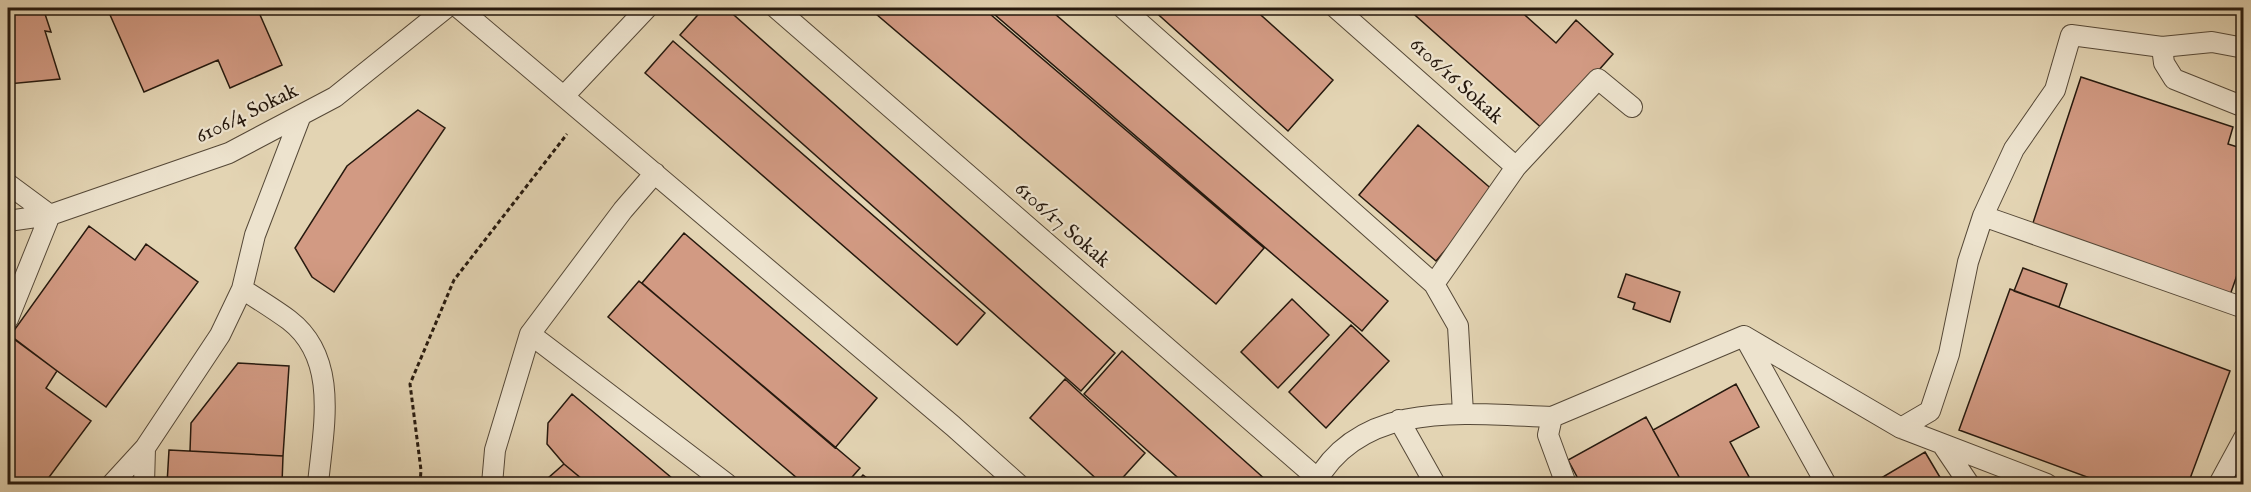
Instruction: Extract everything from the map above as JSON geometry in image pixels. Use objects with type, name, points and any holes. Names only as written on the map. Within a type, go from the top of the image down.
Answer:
[{"type":"street","name":"6106/4 Sokak","points":[[8,220],[50,215],[229,153],[335,97],[446,8]]},
{"type":"street","points":[[459,8],[953,426],[1018,484]]},
{"type":"street","points":[[564,96],[647,8]]},
{"type":"street","name":"6106/17 Sokak","points":[[776,8],[1316,482]]},
{"type":"street","points":[[1123,8],[1434,284],[1458,326],[1463,413]]},
{"type":"street","name":"6106/16 Sokak","points":[[1336,8],[1516,166]]},
{"type":"street","points":[[1901,428],[1930,411],[1949,354],[1968,262],[1983,216],[2014,148],[2055,90],[2071,35],[2162,47],[2212,42],[2244,48]]},
{"type":"street","points":[[2162,47],[2164,63],[2174,79],[2244,107]]},
{"type":"street","points":[[1434,284],[1516,166],[1598,79],[1632,107]]},
{"type":"street","points":[[112,484],[145,448],[220,335],[242,289],[255,235],[301,115]]},
{"type":"street","points":[[492,484],[495,450],[530,334],[623,210],[655,173]]},
{"type":"street","points":[[8,183],[50,215],[8,319]]},
{"type":"street","points":[[1983,216],[2244,308]]},
{"type":"street","points":[[242,289],[290,321],[314,348],[326,393],[318,484]]},
{"type":"street","points":[[530,334],[727,484]]},
{"type":"street","points":[[1316,482],[1340,451],[1370,429],[1398,420],[1463,413],[1552,417],[1744,336]]},
{"type":"street","points":[[1744,336],[1901,428],[2047,484]]},
{"type":"street","points":[[1744,336],[1826,484]]},
{"type":"street","points":[[1552,417],[1548,435],[1566,484]]},
{"type":"street","points":[[1398,420],[1436,484]]},
{"type":"street","points":[[2219,484],[2243,439]]},
{"type":"street","points":[[1942,444],[1969,484]]},
{"type":"street","points":[[144,484],[145,448]]},
{"type":"path","points":[[420,484],[421,470],[410,384],[454,280],[567,135]]},
{"type":"building","points":[[8,8],[43,8],[51,32],[45,31],[60,79],[8,84]]},
{"type":"building","points":[[107,8],[257,8],[282,65],[230,88],[218,60],[144,92]]},
{"type":"building","points":[[704,8],[726,8],[1115,353],[1081,391],[680,35]]},
{"type":"building","points":[[869,8],[983,8],[1264,248],[1216,304]]},
{"type":"building","points":[[987,8],[1048,8],[1388,301],[1362,331]]},
{"type":"building","points":[[1151,8],[1253,8],[1333,80],[1288,131]]},
{"type":"building","points":[[1407,8],[1517,8],[1556,43],[1576,20],[1613,54],[1545,131]]},
{"type":"building","points":[[673,41],[985,313],[957,345],[645,73]]},
{"type":"building","points":[[2081,77],[2233,127],[2228,144],[2244,149],[2244,255],[2229,298],[2030,232]]},
{"type":"building","points":[[418,110],[445,128],[334,292],[312,277],[295,248],[347,166]]},
{"type":"building","points":[[1418,125],[1495,192],[1436,261],[1359,195]]},
{"type":"building","points":[[89,226],[135,260],[146,244],[198,282],[106,407],[10,336]]},
{"type":"building","points":[[684,233],[877,398],[835,448],[642,283]]},
{"type":"building","points":[[2023,268],[2067,284],[2059,307],[2014,291]]},
{"type":"building","points":[[1626,274],[1680,292],[1670,322],[1633,309],[1635,303],[1618,297]]},
{"type":"building","points":[[639,281],[860,468],[846,484],[804,484],[608,317]]},
{"type":"building","points":[[2010,289],[2230,371],[2188,484],[2106,484],[1959,430]]},
{"type":"building","points":[[1292,299],[1329,335],[1278,388],[1241,352]]},
{"type":"building","points":[[1351,325],[1389,361],[1326,428],[1289,392]]},
{"type":"building","points":[[15,339],[57,371],[46,388],[91,421],[44,484],[8,484],[8,349]]},
{"type":"building","points":[[1122,351],[1267,481],[1264,484],[1185,484],[1084,394]]},
{"type":"building","points":[[238,363],[289,366],[283,456],[190,451],[191,423]]},
{"type":"building","points":[[1065,379],[1145,453],[1117,484],[1102,484],[1030,418]]},
{"type":"building","points":[[1736,384],[1759,427],[1730,442],[1753,484],[1683,484],[1653,430]]},
{"type":"building","points":[[572,394],[679,484],[588,484],[564,464],[547,444],[548,423]]},
{"type":"building","points":[[1646,417],[1683,484],[1581,484],[1568,460]]},
{"type":"building","points":[[169,450],[283,456],[282,484],[167,484]]},
{"type":"building","points":[[1925,452],[1944,484],[1871,484]]},
{"type":"building","points":[[564,464],[588,484],[550,484],[547,479]]},
{"type":"building","points":[[863,475],[875,484],[855,484]]}]
